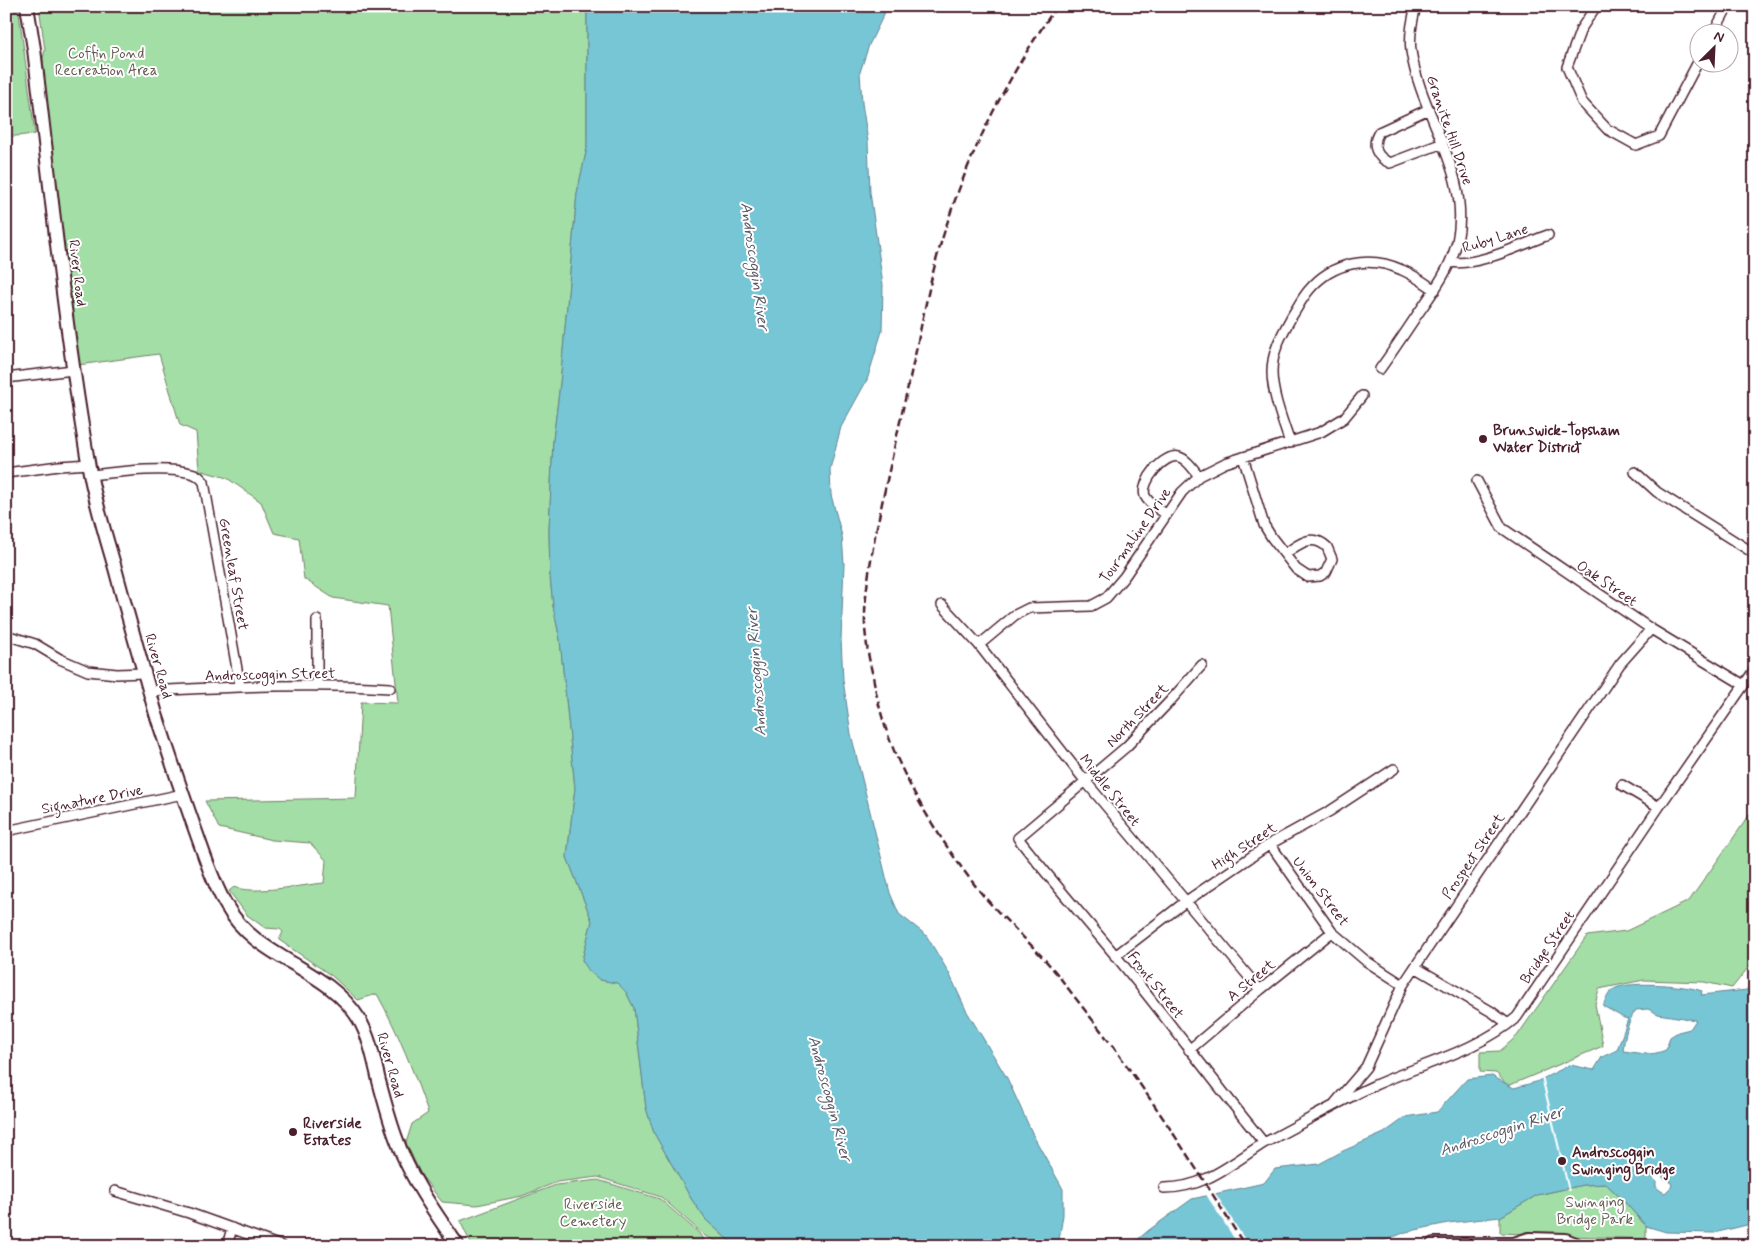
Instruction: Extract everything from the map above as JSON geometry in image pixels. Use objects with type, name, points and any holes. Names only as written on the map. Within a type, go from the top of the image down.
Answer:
[{"type":"highway","points":[[1434,1246],[1514,1246],[1529,1241],[1565,1242],[1575,1246]]},
{"type":"street","name":"River Road","points":[[28,6],[73,370],[90,469],[100,513],[149,691],[183,794],[217,888],[226,906],[238,923],[269,950],[303,968],[336,992],[350,1005],[369,1040],[389,1118],[410,1174],[458,1246]]},
{"type":"street","name":"Granite Hill Drive","points":[[1416,6],[1411,29],[1410,50],[1416,74],[1443,144],[1458,190],[1460,212],[1457,241],[1450,262]]},
{"type":"street","points":[[1596,6],[1581,29],[1567,67],[1582,102],[1607,129],[1636,145],[1659,136],[1693,72]]},
{"type":"street","points":[[1719,22],[1728,6]]},
{"type":"street","points":[[1429,109],[1379,132],[1374,144],[1377,154],[1390,163],[1443,144]]},
{"type":"street","name":"Ruby Lane","points":[[1450,262],[1474,262],[1548,235]]},
{"type":"street","points":[[1290,443],[1273,384],[1274,356],[1278,342],[1286,327],[1310,289],[1334,269],[1345,265],[1367,262],[1379,263],[1403,270],[1435,290]]},
{"type":"street","points":[[1380,369],[1435,290],[1450,262]]},
{"type":"street","points":[[6,378],[73,370]]},
{"type":"street","name":"Tourmaline Drive","points":[[979,645],[1015,615],[1029,608],[1090,606],[1106,598],[1124,577],[1182,492],[1199,476],[1225,463],[1321,432],[1344,418],[1362,396]]},
{"type":"street","points":[[1166,514],[1148,502],[1144,490],[1144,484],[1165,459],[1180,457],[1199,476]]},
{"type":"street","points":[[1243,457],[1264,525],[1285,554],[1296,569],[1308,577],[1320,576],[1326,572],[1332,559],[1327,547],[1316,540],[1303,541],[1285,554]]},
{"type":"street","points":[[6,474],[90,469]]},
{"type":"street","name":"Greenleaf Street","points":[[90,469],[192,473],[199,476],[204,482],[240,686]]},
{"type":"street","points":[[1634,472],[1657,492],[1755,554]]},
{"type":"street","name":"Oak Street","points":[[1477,481],[1502,528],[1651,629],[1744,685]]},
{"type":"street","name":"Middle Street","points":[[942,605],[979,645],[1086,782],[1260,990]]},
{"type":"street","points":[[318,620],[318,686]]},
{"type":"street","name":"Prospect Street","points":[[1332,1106],[1366,1067],[1403,985],[1415,966],[1620,664],[1651,629]]},
{"type":"street","points":[[6,635],[35,644],[60,659],[88,671],[128,674],[144,673]]},
{"type":"street","name":"North Street","points":[[1018,838],[1126,747],[1202,665]]},
{"type":"street","name":"Bridge Street","points":[[1264,1143],[1373,1086],[1476,1044],[1517,1017],[1755,669]]},
{"type":"street","name":"Androscoggin Street","points":[[149,691],[240,686],[390,688]]},
{"type":"street","name":"High Street","points":[[1115,956],[1185,902],[1270,844],[1330,811],[1394,769]]},
{"type":"street","points":[[1622,785],[1659,807]]},
{"type":"street","name":"Signature Drive","points":[[6,831],[183,794]]},
{"type":"street","name":"Front Street","points":[[1018,838],[1264,1143]]},
{"type":"street","name":"Union Street","points":[[1270,844],[1332,932],[1366,961],[1403,985]]},
{"type":"street","name":"A Street","points":[[1189,1050],[1332,932]]},
{"type":"street","points":[[1415,966],[1492,1012],[1508,1024]]},
{"type":"street","points":[[1164,1188],[1179,1188],[1206,1180],[1264,1143]]},
{"type":"street","points":[[115,1191],[179,1210],[281,1246]]},
{"type":"street","points":[[227,1246],[232,1228]]},
{"type":"green space","points":[[6,6],[18,6],[35,134],[6,137]]},
{"type":"green space","name":"Coffin Pond Recreation Area","points":[[39,6],[587,6],[587,148],[577,193],[560,384],[553,440],[549,531],[553,606],[560,640],[575,788],[567,857],[592,921],[582,960],[600,980],[617,983],[626,992],[634,1008],[646,1108],[654,1133],[692,1200],[706,1220],[735,1246],[720,1246],[720,1243],[705,1236],[661,1197],[598,1177],[557,1182],[522,1196],[477,1205],[442,1202],[421,1175],[406,1143],[412,1124],[428,1113],[405,1052],[377,994],[358,1000],[332,976],[279,940],[283,932],[280,929],[265,928],[247,915],[229,891],[234,887],[265,890],[324,883],[326,860],[310,843],[272,840],[219,828],[205,801],[356,798],[361,702],[398,703],[388,606],[333,598],[304,579],[299,538],[274,533],[261,502],[227,478],[199,470],[196,432],[180,425],[159,354],[78,365],[47,122],[43,58],[45,50]]},
{"type":"green space","points":[[1755,807],[1755,959],[1732,988],[1704,982],[1644,980],[1599,989],[1595,1004],[1603,1046],[1508,1086],[1496,1073],[1480,1072],[1480,1052],[1500,1051],[1517,1036],[1587,936],[1626,931],[1689,901]]},
{"type":"green space","name":"Riverside Cemetery","points":[[598,1180],[660,1199],[699,1233],[707,1246],[472,1246],[460,1221],[556,1185]]},
{"type":"green space","name":"Swinging Bridge Park","points":[[1606,1184],[1646,1226],[1646,1239],[1500,1233],[1500,1217],[1537,1195],[1583,1185]]},
{"type":"water","name":"Androscoggin River","points":[[587,6],[888,6],[869,45],[860,72],[862,103],[868,142],[870,192],[883,285],[882,331],[867,380],[841,427],[830,469],[831,495],[842,536],[844,564],[841,639],[843,680],[851,734],[890,893],[899,914],[926,935],[949,973],[966,1010],[1007,1078],[1034,1137],[1063,1189],[1063,1215],[1058,1246],[735,1246],[706,1220],[692,1200],[654,1133],[646,1108],[634,1008],[626,992],[617,983],[600,980],[589,971],[582,960],[592,921],[567,857],[575,788],[560,640],[553,606],[549,531],[553,440],[560,384],[577,193],[587,148]]},
{"type":"water","name":"Androscoggin River","points":[[1755,973],[1755,1223],[1714,1233],[1666,1232],[1646,1226],[1606,1184],[1583,1185],[1537,1195],[1500,1217],[1448,1223],[1406,1232],[1371,1246],[1130,1246],[1192,1199],[1264,1183],[1275,1169],[1319,1164],[1384,1133],[1406,1117],[1437,1112],[1467,1079],[1492,1076],[1514,1088],[1536,1082],[1570,1065],[1594,1070],[1602,1057],[1617,1050],[1628,1019],[1603,1006],[1609,993],[1616,988],[1646,984],[1672,986],[1702,991],[1701,995],[1747,990]],"holes":[[[1648,1009],[1658,1014],[1696,1020],[1690,1029],[1678,1032],[1670,1037],[1666,1050],[1649,1054],[1623,1051],[1627,1029],[1633,1014],[1636,1010]],[[1654,1171],[1663,1174],[1665,1179],[1669,1177],[1672,1186],[1665,1193],[1656,1187],[1656,1181],[1653,1178]]]},
{"type":"pier","points":[[1543,1076],[1570,1191],[1568,1191],[1541,1077]]},
{"type":"pier","points":[[1214,1191],[1249,1246],[1239,1246],[1205,1193]]},
{"type":"railway","points":[[1057,6],[1022,59],[991,115],[965,173],[940,247],[875,536],[865,604],[867,645],[875,689],[886,729],[902,769],[924,810],[961,867],[984,896],[1051,967],[1114,1048],[1165,1121],[1245,1246]]},
{"type":"place","name":"Brunswick-Topsham Water District","points":[[1483,439]]},
{"type":"place","name":"Riverside Estates","points":[[293,1132]]},
{"type":"place","name":"Androscoggin Swinging Bridge","points":[[1562,1161]]}]
